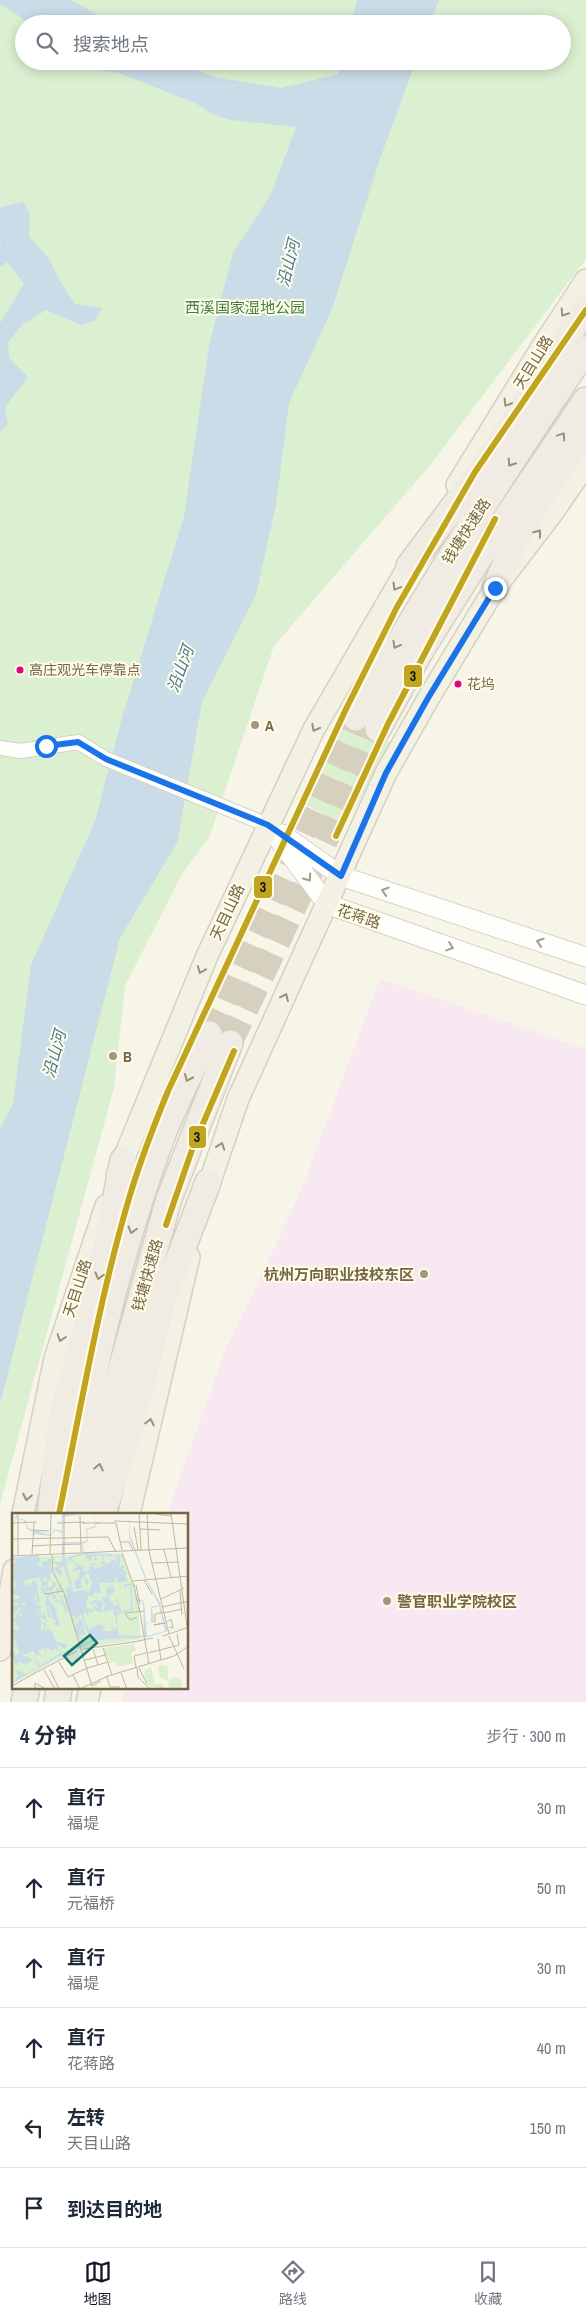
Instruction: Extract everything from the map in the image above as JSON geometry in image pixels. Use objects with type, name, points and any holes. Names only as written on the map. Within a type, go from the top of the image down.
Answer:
[{"type":"highway","points":[[409,566],[489,459],[586,308]]},
{"type":"highway","name":"钱塘快速路","points":[[356,718],[399,640],[442,569],[586,349]]},
{"type":"highway","name":"钱塘快速路","points":[[378,729],[423,647],[472,568],[586,400]]},
{"type":"highway","points":[[495,588],[519,534],[586,429]]},
{"type":"highway","name":"钱塘快速路","points":[[66,1513],[82,1427],[100,1348],[138,1208],[164,1133],[219,1039],[169,1199],[114,1394],[89,1513]]},
{"type":"highway","points":[[50,1513],[62,1414],[102,1268],[123,1160]]},
{"type":"highway","points":[[102,1513],[129,1433],[164,1298],[208,1182]]},
{"type":"main road","name":"天目山路","points":[[23,1513],[54,1358],[86,1260],[123,1160],[207,956],[314,729],[409,566],[537,355],[586,280]]},
{"type":"main road","points":[[129,1513],[172,1323],[208,1182],[238,1098],[341,876],[386,773],[428,698],[495,588],[553,512],[586,464]]},
{"type":"main road","points":[[0,1650],[12,1581]]},
{"type":"street","points":[[0,748],[21,750],[78,742],[106,759],[268,825],[341,876],[586,957]]},
{"type":"street","name":"花蒋路","points":[[268,825],[327,904],[586,994]]},
{"type":"shaded area","points":[[380,979],[586,1049],[586,1702],[122,1702],[125,1690],[189,1690],[189,1513],[167,1513],[223,1356],[300,1193]]},
{"type":"green space","name":"西溪国家湿地公园","points":[[0,0],[586,0],[586,259],[432,463],[274,646],[209,838],[182,874],[125,986],[114,1088],[0,1504]]},
{"type":"green space","points":[[341,714],[390,742],[346,826],[297,800]]},
{"type":"water","points":[[0,0],[71,0],[98,15],[17,15],[0,4]]},
{"type":"water","points":[[357,0],[439,0],[433,15],[353,15]]},
{"type":"water","name":"沿山河","points":[[99,70],[196,70],[214,77],[281,88],[338,74],[339,70],[413,70],[381,156],[332,309],[289,403],[276,505],[256,595],[202,702],[177,843],[120,938],[0,1404],[0,1128],[13,1104],[31,965],[95,821],[122,718],[184,516],[209,346],[233,253],[271,194],[296,127],[230,120],[212,114],[197,104],[119,73]]},
{"type":"water","points":[[24,202],[30,215],[29,237],[48,257],[60,281],[75,304],[102,308],[95,321],[81,325],[46,310],[22,325],[8,343],[9,358],[28,377],[5,407],[8,424],[0,432],[0,323],[24,284],[5,259],[0,240],[0,207]]},
{"type":"waterway","points":[[0,258],[3,252]]},
{"type":"tunnel","points":[[209,1034],[356,718]]},
{"type":"tunnel","points":[[230,1043],[378,729]]},
{"type":"transit line","name":"3","points":[[59,1513],[91,1353],[119,1234],[139,1168],[168,1091],[346,709],[397,607],[475,472],[586,310]]},
{"type":"transit line","name":"3","points":[[336,836],[388,724],[495,519]]},
{"type":"transit line","name":"3","points":[[166,1225],[193,1147],[234,1051]]},
{"type":"place","name":"高庄观光车停靠点","points":[[20,670]]},
{"type":"place","name":"花坞","points":[[458,684]]},
{"type":"place","name":"A","points":[[255,725]]},
{"type":"place","name":"B","points":[[113,1056]]},
{"type":"place","name":"杭州万向职业技校东区","points":[[424,1274]]},
{"type":"place","name":"警官职业学院校区","points":[[387,1601]]},
{"type":"route","points":[[46,746],[78,742],[106,759],[268,825],[341,876],[386,773],[428,698],[495,588]]}]
